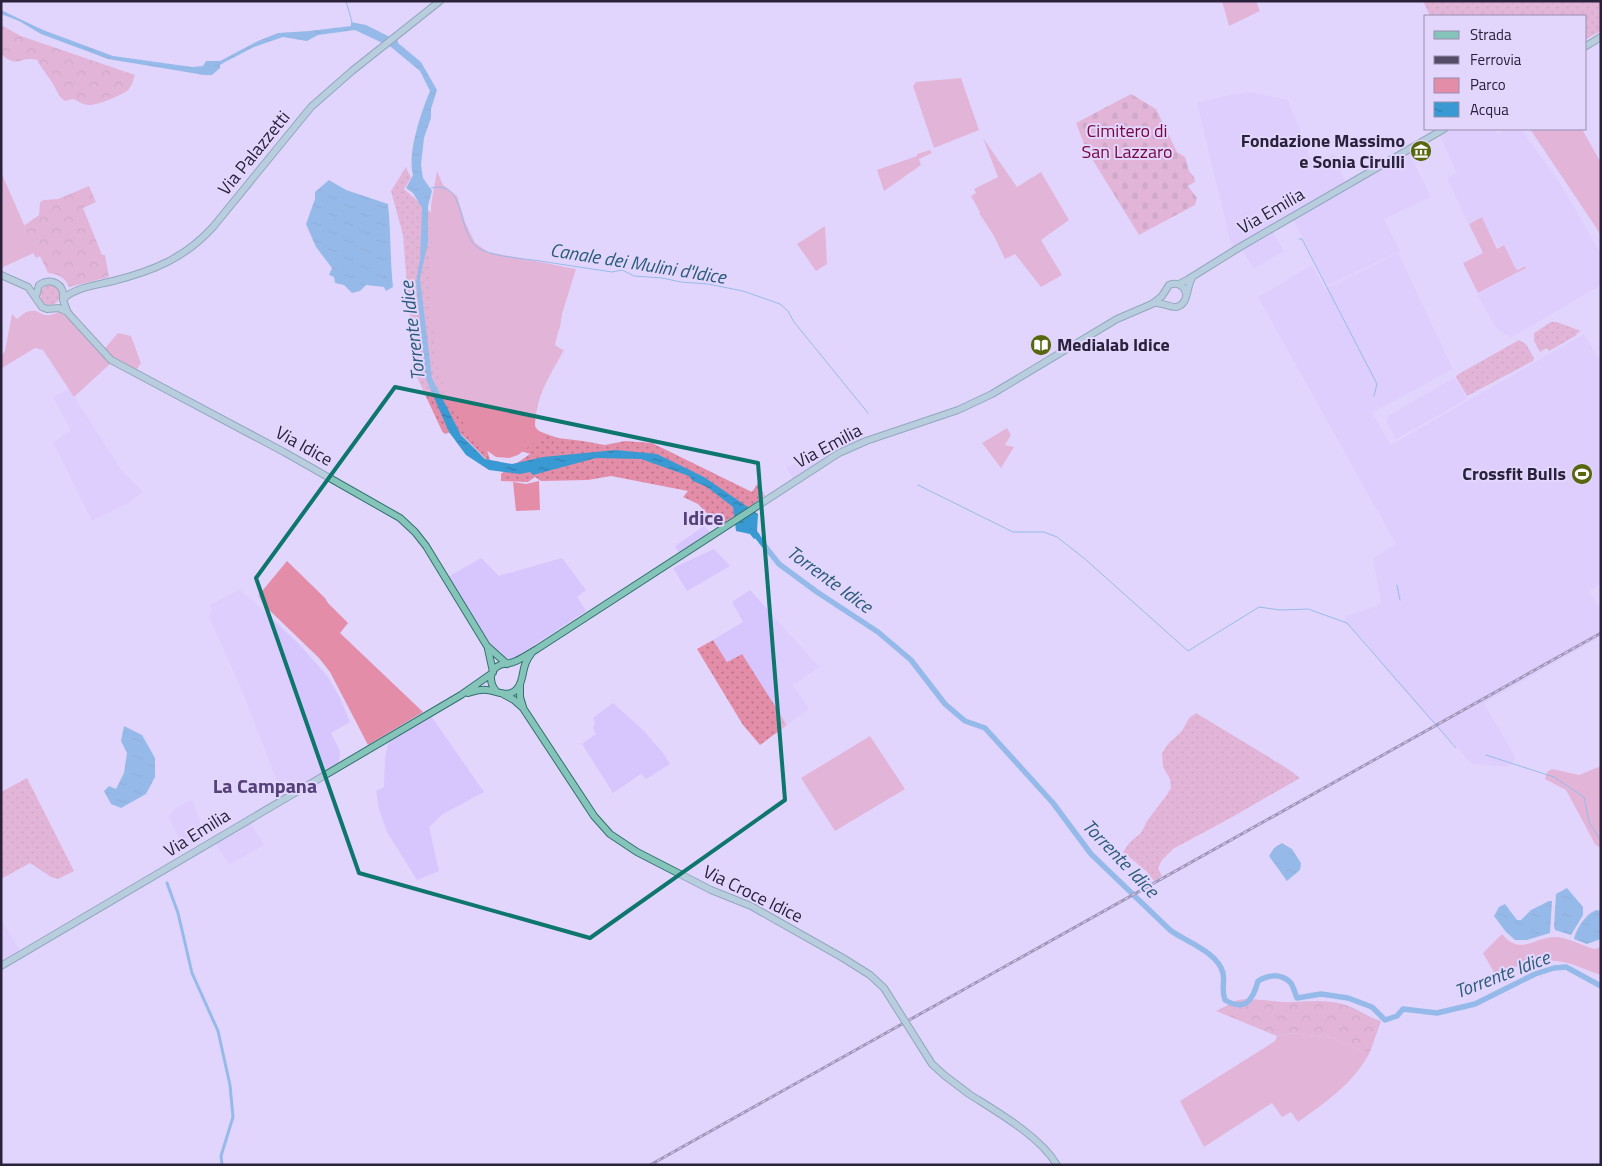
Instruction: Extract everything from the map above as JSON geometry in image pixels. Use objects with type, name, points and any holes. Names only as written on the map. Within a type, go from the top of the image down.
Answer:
[{"type":"main road","name":"Via Palazzetti","points":[[62,289],[74,291],[121,279],[161,266],[182,255],[198,242],[237,198],[311,106],[327,91],[440,1]]},
{"type":"main road","points":[[1587,45],[1601,37]]},
{"type":"main road","name":"Via Emilia","points":[[1152,304],[1164,293],[1169,285],[1178,284],[1192,277],[1240,247],[1442,130]]},
{"type":"main road","name":"Via Idice","points":[[1,274],[23,284],[39,286],[47,281],[55,282],[62,289],[63,300],[68,313]]},
{"type":"main road","points":[[1186,294],[1192,277]]},
{"type":"main road","name":"Via Idice","points":[[23,284],[36,296],[42,307],[47,309],[56,307],[68,313],[111,360],[400,518],[416,532],[426,546],[487,646],[491,657],[492,673]]},
{"type":"main road","points":[[1178,284],[1183,287],[1186,294]]},
{"type":"main road","points":[[36,296],[39,286]]},
{"type":"main road","name":"Via Palazzetti","points":[[63,300],[74,291]]},
{"type":"main road","points":[[1164,293],[1164,300],[1168,304]]},
{"type":"main road","name":"Via Emilia","points":[[1,966],[461,695],[499,666],[508,664],[536,650],[767,498],[849,448],[958,410],[992,394],[1117,319],[1152,304],[1161,303],[1176,307],[1185,300],[1186,294]]},
{"type":"main road","points":[[56,307],[63,300]]},
{"type":"main road","name":"Via Idice","points":[[487,646],[508,664]]},
{"type":"main road","name":"Via Emilia","points":[[520,681],[526,662],[536,650]]},
{"type":"main road","points":[[492,673],[492,686],[500,693],[516,690],[520,681],[516,668],[508,664]]},
{"type":"main road","name":"Via Croce Idice","points":[[520,681],[520,697],[523,708]]},
{"type":"main road","name":"Via Emilia","points":[[461,695],[481,690],[500,693]]},
{"type":"main road","name":"Via Croce Idice","points":[[500,693],[514,700],[523,708],[594,816],[610,834],[645,856],[711,890],[751,906],[870,975],[884,988],[932,1064],[969,1094],[1036,1140],[1049,1153],[1057,1165]]},
{"type":"highlighted area","points":[[395,387],[758,463],[785,800],[590,938],[359,873],[256,578]]},
{"type":"shaded area","points":[[1250,92],[1288,100],[1314,167],[1334,154],[1345,182],[1232,248],[1197,103]]},
{"type":"shaded area","points":[[1447,130],[1499,130],[1495,132],[1497,134],[1506,130],[1522,130],[1558,180],[1601,254],[1601,282],[1598,287],[1510,338],[1496,328],[1477,295],[1527,268],[1525,265],[1516,269],[1503,244],[1498,247],[1482,217],[1468,223],[1447,178],[1457,173],[1439,135]]},
{"type":"shaded area","points":[[1409,153],[1431,197],[1384,219],[1400,251],[1327,286],[1293,219]]},
{"type":"shaded area","points":[[1272,231],[1284,251],[1253,269],[1242,249]]},
{"type":"shaded area","points":[[1398,253],[1453,369],[1372,413],[1391,445],[1584,334],[1601,362],[1601,583],[1589,591],[1601,610],[1601,637],[1484,703],[1516,758],[1508,767],[1474,764],[1467,760],[1461,751],[1394,679],[1362,638],[1344,622],[1347,616],[1377,606],[1381,602],[1373,558],[1396,544],[1258,297],[1312,265],[1325,289]]},
{"type":"shaded area","points":[[1455,377],[1467,399],[1396,439],[1387,423],[1388,416]]},
{"type":"shaded area","points":[[69,389],[123,472],[143,492],[130,502],[92,521],[53,442],[71,430],[53,397]]},
{"type":"shaded area","points":[[837,447],[838,449],[793,479],[786,467],[807,458],[808,460]]},
{"type":"shaded area","points":[[704,526],[710,532],[679,553],[675,546]]},
{"type":"shaded area","points":[[714,549],[730,566],[687,591],[673,568]]},
{"type":"shaded area","points":[[481,558],[499,576],[562,558],[586,590],[577,597],[586,611],[513,659],[507,660],[498,655],[448,577]]},
{"type":"shaded area","points":[[240,589],[299,644],[328,677],[340,698],[350,722],[331,733],[340,751],[339,764],[283,796],[241,688],[209,617],[212,610],[210,605]]},
{"type":"shaded area","points":[[750,590],[819,667],[793,685],[809,709],[787,725],[741,654],[727,662],[713,640],[743,622],[732,602]]},
{"type":"shaded area","points":[[613,703],[643,730],[670,764],[646,779],[641,774],[613,793],[582,744],[596,734],[593,728],[595,723],[593,718]]},
{"type":"shaded area","points":[[431,716],[484,792],[443,814],[429,827],[439,871],[417,880],[387,832],[379,809],[376,791],[384,787],[385,758],[388,744],[392,739]]},
{"type":"shaded area","points":[[192,799],[205,838],[189,848],[185,848],[169,817],[174,809]]},
{"type":"shaded area","points":[[250,822],[264,845],[229,865],[216,844]]},
{"type":"shaded area","points":[[1,919],[24,957],[1,970]]},
{"type":"green space","points":[[1222,1],[1256,1],[1260,11],[1229,26]]},
{"type":"green space","points":[[1423,1],[1601,1],[1601,31],[1587,38],[1587,15],[1430,15]]},
{"type":"green space","points":[[1,25],[21,36],[135,75],[131,85],[121,95],[97,104],[86,105],[73,99],[65,101],[37,60],[26,59],[16,62],[7,59],[1,54]]},
{"type":"green space","points":[[961,78],[979,130],[934,148],[913,86],[916,82]]},
{"type":"green space","name":"Cimitero di San Lazzaro","points":[[1131,94],[1156,109],[1177,152],[1185,157],[1195,182],[1188,186],[1197,198],[1195,205],[1139,235],[1086,149],[1076,123]]},
{"type":"green space","points":[[1531,130],[1583,130],[1601,163],[1601,235]]},
{"type":"green space","points":[[983,138],[1017,187],[1041,172],[1069,220],[1041,240],[1062,275],[1041,287],[1015,254],[1005,259],[971,196],[976,193],[974,189],[998,177]]},
{"type":"green space","points":[[930,150],[932,153],[919,159],[921,165],[884,191],[877,170]]},
{"type":"green space","points":[[406,167],[411,178],[404,189],[542,309],[562,314],[555,345],[563,351],[540,398],[535,430],[558,438],[605,445],[625,441],[652,443],[752,492],[758,483],[765,496],[719,526],[698,504],[683,497],[688,491],[611,476],[588,480],[541,481],[535,477],[528,482],[501,481],[501,474],[530,454],[484,439],[490,460],[487,460],[457,430],[445,434],[416,375],[403,235],[391,191]]},
{"type":"green space","points":[[437,171],[443,185],[457,196],[465,222],[475,243],[488,252],[576,269],[553,346],[564,350],[539,396],[534,415],[535,427],[545,434],[518,455],[509,458],[496,457],[475,442],[448,398],[436,363],[428,282],[432,249],[431,205]]},
{"type":"green space","points":[[1,172],[36,252],[1,268]]},
{"type":"green space","points":[[89,186],[96,202],[83,208],[102,255],[105,255],[109,277],[69,287],[61,277],[48,273],[40,256],[36,258],[22,227],[39,215],[40,202],[58,199]]},
{"type":"green space","points":[[1482,217],[1497,249],[1504,245],[1516,269],[1518,270],[1525,266],[1526,268],[1478,293],[1463,263],[1483,253],[1469,224]]},
{"type":"green space","points":[[825,226],[827,264],[816,271],[797,244]]},
{"type":"green space","points":[[46,285],[54,285],[60,291],[60,299],[54,305],[46,305],[40,299],[40,291]]},
{"type":"green space","points":[[67,305],[103,349],[118,333],[131,336],[141,363],[133,375],[110,364],[74,397],[43,350],[35,348],[2,368],[1,356],[5,351],[12,314],[17,319],[29,311],[49,315],[59,312]]},
{"type":"green space","points":[[1551,322],[1557,322],[1581,331],[1549,351],[1547,348],[1540,352],[1534,341],[1534,333]]},
{"type":"green space","points":[[1519,340],[1526,344],[1534,358],[1533,361],[1467,396],[1456,377],[1457,375]]},
{"type":"green space","points":[[1007,428],[1011,435],[1005,445],[1014,447],[1001,468],[982,443]]},
{"type":"green space","points":[[539,481],[540,510],[516,511],[513,482],[526,484]]},
{"type":"green space","points":[[287,561],[348,623],[340,633],[423,712],[368,745],[330,672],[319,658],[264,605],[258,596]]},
{"type":"green space","points":[[713,640],[727,662],[742,654],[787,725],[760,745],[743,725],[697,649]]},
{"type":"green space","points":[[1196,713],[1300,778],[1173,849],[1162,860],[1158,868],[1162,876],[1154,881],[1146,871],[1123,852],[1130,842],[1141,833],[1147,821],[1171,788],[1170,779],[1163,767],[1162,753],[1168,744],[1182,731],[1189,718]]},
{"type":"green space","points":[[870,736],[905,789],[835,831],[801,778]]},
{"type":"green space","points":[[1601,766],[1600,848],[1595,844],[1566,790],[1545,779],[1547,772],[1552,769],[1579,775]]},
{"type":"green space","points":[[27,778],[74,871],[58,879],[51,877],[30,863],[1,879],[1,792]]},
{"type":"green space","points":[[1502,934],[1509,941],[1522,945],[1557,937],[1595,949],[1601,947],[1601,975],[1568,963],[1549,960],[1531,962],[1496,976],[1483,953]]},
{"type":"green space","points":[[1238,1000],[1281,1002],[1334,1002],[1352,1007],[1381,1021],[1370,1052],[1364,1053],[1332,1038],[1291,1033],[1277,1036],[1216,1011]]},
{"type":"green space","points":[[1291,1033],[1332,1038],[1364,1053],[1370,1052],[1348,1082],[1298,1122],[1291,1112],[1282,1117],[1272,1103],[1204,1147],[1180,1101],[1275,1041],[1277,1036]]},
{"type":"water","points":[[1,10],[43,30],[113,56],[192,67],[203,66],[206,61],[220,61],[278,33],[351,26],[351,22],[366,25],[398,41],[421,62],[437,90],[431,109],[431,118],[424,138],[421,165],[423,178],[432,191],[428,206],[428,243],[420,278],[432,378],[461,435],[485,459],[512,464],[543,457],[616,450],[657,454],[704,477],[758,514],[757,531],[760,535],[754,539],[750,534],[736,531],[733,507],[707,487],[693,481],[689,476],[641,459],[596,458],[533,475],[530,472],[520,474],[489,470],[466,455],[449,432],[426,379],[416,282],[420,259],[422,208],[413,193],[406,188],[413,175],[413,145],[430,91],[420,71],[391,47],[355,30],[318,35],[307,41],[283,37],[254,47],[220,65],[220,68],[212,75],[204,75],[108,59],[41,34],[19,21],[1,14]]},
{"type":"water","points":[[329,180],[346,190],[388,204],[393,287],[386,291],[384,287],[366,285],[360,291],[352,293],[344,285],[335,283],[334,277],[329,275],[332,268],[316,247],[306,224],[315,199],[315,192]]},
{"type":"water","points":[[124,726],[142,735],[155,758],[155,777],[146,794],[121,808],[111,804],[104,791],[109,786],[116,789],[124,773],[127,753],[121,741]]},
{"type":"water","points":[[1282,843],[1292,849],[1301,863],[1300,870],[1287,881],[1269,856],[1274,848]]},
{"type":"water","points":[[1567,888],[1583,907],[1583,915],[1571,935],[1555,930],[1554,926],[1556,894]]},
{"type":"water","points":[[1552,901],[1550,933],[1527,940],[1515,940],[1506,932],[1494,916],[1499,907],[1505,904],[1517,920],[1521,920],[1531,910]]},
{"type":"water","points":[[1597,910],[1601,911],[1601,939],[1587,944],[1574,939],[1582,922],[1589,914]]},
{"type":"waterway","points":[[346,1],[352,22]]},
{"type":"waterway","name":"Canale dei Mulini d'Idice","points":[[431,188],[442,187],[450,191],[456,198],[470,240],[477,247],[489,253],[612,272],[622,270],[634,276],[708,284],[743,291],[780,304],[788,311],[794,322],[868,413]]},
{"type":"waterway","points":[[1299,239],[1302,239],[1377,384],[1374,396]]},
{"type":"waterway","name":"Canale dei Mulini d'Idice","points":[[918,485],[1013,532],[1044,532],[1057,537],[1085,559],[1188,651],[1259,607],[1280,610],[1308,609],[1347,623],[1456,748]]},
{"type":"waterway","name":"Torrente Idice","points":[[753,531],[779,564],[817,592],[878,632],[911,660],[945,704],[965,721],[985,728],[1053,803],[1091,854],[1170,930],[1201,948],[1215,959],[1223,973],[1225,1000],[1238,1005],[1243,1004],[1251,999],[1258,981],[1266,977],[1278,976],[1290,982],[1297,998],[1321,994],[1348,998],[1372,1007],[1385,1020],[1397,1016],[1403,1009],[1437,1013],[1475,1004],[1535,974],[1554,968],[1566,967],[1601,986]]},
{"type":"waterway","points":[[1397,585],[1400,600]]},
{"type":"waterway","name":"Canale dei Mulini d'Idice","points":[[1486,755],[1554,777],[1584,797],[1589,822],[1601,841]]},
{"type":"waterway","points":[[167,883],[178,913],[192,973],[218,1031],[230,1085],[233,1117],[221,1156],[222,1165]]},
{"type":"railway","points":[[650,1165],[1601,633]]},
{"type":"place","name":"Fondazione Massimo e Sonia Cirulli","points":[[1421,151]]},
{"type":"place","name":"Medialab Idice","points":[[1041,345]]},
{"type":"place","name":"Crossfit Bulls","points":[[1582,474]]},
{"type":"district","name":"Idice","points":[[703,518]]},
{"type":"district","name":"La Campana","points":[[265,786]]}]
